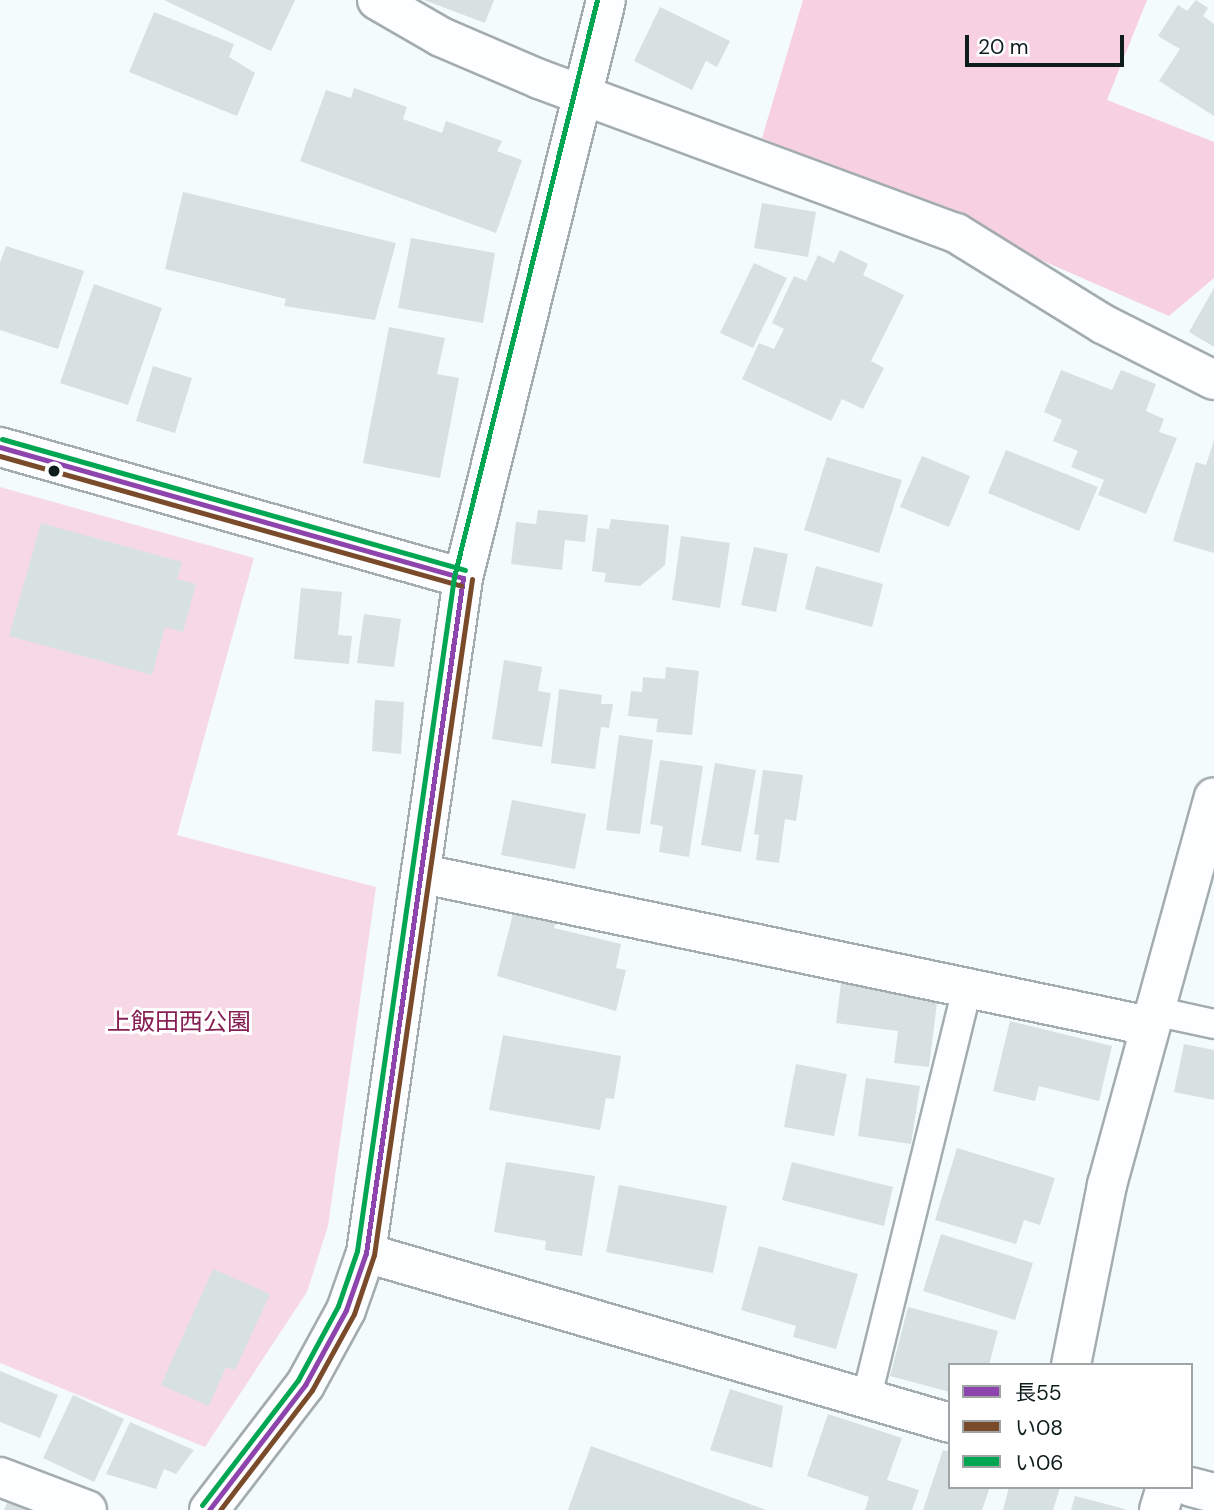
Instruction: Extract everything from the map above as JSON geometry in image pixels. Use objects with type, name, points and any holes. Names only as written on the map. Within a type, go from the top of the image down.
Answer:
[{"type":"street","points":[[377,0],[441,37],[585,97],[957,233],[1103,324],[1214,380]]},
{"type":"street","points":[[209,1510],[305,1385],[346,1310],[366,1253],[423,874],[463,578],[585,97],[606,0]]},
{"type":"street","points":[[0,447],[463,578]]},
{"type":"street","points":[[1071,1363],[1107,1185],[1214,797]]},
{"type":"street","points":[[423,874],[967,988],[1151,1018]]},
{"type":"street","points":[[366,1253],[948,1422]]},
{"type":"street","points":[[0,1477],[87,1510]]},
{"type":"street","points":[[1193,1488],[1214,1493]]},
{"type":"street","points":[[1159,1510],[1165,1489]]},
{"type":"lane","points":[[866,1399],[967,988]]},
{"type":"lane","points":[[1151,1018],[1214,1024]]},
{"type":"green space","name":"上飯田西公園","points":[[0,487],[254,558],[177,835],[376,887],[328,1226],[307,1292],[205,1447],[0,1363]]},
{"type":"shaded area","points":[[803,0],[1147,0],[1107,100],[1214,142],[1214,278],[1169,316],[762,138]]},
{"type":"building","points":[[164,0],[295,0],[271,51]]},
{"type":"building","points":[[424,0],[494,0],[485,23]]},
{"type":"building","points":[[1196,0],[1208,8],[1203,16],[1214,24],[1214,116],[1159,81],[1180,49],[1158,36],[1178,5],[1187,11]]},
{"type":"building","points":[[660,7],[730,41],[717,67],[706,61],[692,90],[634,61]]},
{"type":"building","points":[[154,12],[234,44],[229,57],[255,73],[237,116],[129,72]]},
{"type":"building","points":[[354,88],[407,107],[403,119],[442,133],[446,121],[502,141],[497,151],[522,160],[496,233],[300,161],[326,90],[351,98]]},
{"type":"building","points":[[183,192],[396,243],[375,320],[284,306],[286,299],[165,269]]},
{"type":"building","points":[[762,203],[816,212],[808,257],[754,248]]},
{"type":"building","points":[[411,238],[495,253],[483,323],[398,308]]},
{"type":"building","points":[[6,246],[84,271],[58,349],[0,330],[0,263]]},
{"type":"building","points":[[840,250],[868,264],[863,275],[904,295],[871,361],[884,368],[863,409],[842,399],[831,421],[742,379],[759,343],[774,349],[784,329],[772,323],[794,276],[806,281],[818,255],[834,263]]},
{"type":"building","points":[[754,263],[787,278],[753,348],[720,333]]},
{"type":"building","points":[[94,284],[162,308],[128,405],[60,383]]},
{"type":"building","points":[[1214,288],[1214,347],[1189,332]]},
{"type":"building","points":[[389,327],[445,338],[437,374],[459,378],[440,478],[363,463]]},
{"type":"building","points":[[153,366],[192,378],[175,433],[136,421]]},
{"type":"building","points":[[1061,370],[1112,390],[1121,370],[1156,384],[1146,411],[1164,419],[1159,432],[1177,438],[1146,514],[1098,495],[1104,480],[1071,467],[1078,451],[1053,441],[1062,420],[1044,412]]},
{"type":"building","points":[[1214,440],[1214,553],[1173,541],[1196,462],[1206,465]]},
{"type":"building","points":[[1006,450],[1098,487],[1079,531],[988,493]]},
{"type":"building","points":[[922,456],[970,476],[949,527],[900,507]]},
{"type":"building","points":[[827,457],[902,480],[879,553],[804,530]]},
{"type":"building","points":[[538,510],[588,515],[585,542],[565,540],[562,570],[511,564],[516,522],[536,524]]},
{"type":"building","points":[[611,519],[669,525],[665,565],[640,586],[604,582],[606,573],[592,571],[597,528],[609,529]]},
{"type":"building","points":[[41,523],[182,562],[177,579],[196,584],[183,632],[165,627],[152,675],[9,636]]},
{"type":"building","points":[[681,536],[730,543],[720,608],[672,600]]},
{"type":"building","points":[[754,547],[788,554],[776,612],[741,605]]},
{"type":"building","points":[[816,566],[883,584],[872,627],[805,609]]},
{"type":"building","points":[[301,588],[342,592],[338,635],[352,636],[349,664],[294,659]]},
{"type":"building","points":[[364,614],[401,619],[394,667],[357,663]]},
{"type":"building","points":[[504,660],[542,667],[538,691],[551,693],[542,747],[492,739]]},
{"type":"building","points":[[666,667],[699,671],[692,735],[656,732],[658,719],[628,716],[631,691],[642,692],[643,677],[665,679]]},
{"type":"building","points":[[559,689],[602,695],[601,704],[613,704],[609,728],[601,727],[595,769],[551,763]]},
{"type":"building","points":[[375,700],[404,702],[401,754],[372,751]]},
{"type":"building","points":[[619,735],[653,740],[640,834],[606,830]]},
{"type":"building","points":[[660,760],[703,766],[689,857],[659,852],[663,826],[650,824]]},
{"type":"building","points":[[715,763],[756,770],[741,852],[701,845]]},
{"type":"building","points":[[763,770],[803,775],[796,821],[785,819],[779,863],[756,860],[759,835],[754,834]]},
{"type":"building","points":[[512,800],[586,814],[575,869],[501,855]]},
{"type":"building","points":[[515,906],[557,916],[554,928],[621,944],[616,968],[626,970],[616,1011],[497,976]]},
{"type":"building","points":[[841,983],[938,995],[929,1067],[894,1063],[898,1031],[836,1023]]},
{"type":"building","points":[[1010,1021],[1112,1046],[1099,1101],[1039,1086],[1035,1101],[993,1091]]},
{"type":"building","points":[[503,1035],[621,1056],[614,1099],[606,1098],[600,1130],[489,1110]]},
{"type":"building","points":[[1184,1044],[1214,1050],[1214,1100],[1174,1092]]},
{"type":"building","points":[[796,1064],[847,1074],[834,1136],[784,1127]]},
{"type":"building","points":[[866,1078],[920,1086],[911,1144],[858,1136]]},
{"type":"building","points":[[957,1148],[1055,1178],[1040,1225],[1024,1220],[1016,1244],[935,1220]]},
{"type":"building","points":[[506,1162],[595,1176],[582,1256],[545,1250],[546,1241],[494,1232]]},
{"type":"building","points":[[792,1162],[893,1187],[884,1226],[782,1200]]},
{"type":"building","points":[[619,1185],[727,1206],[713,1273],[606,1252]]},
{"type":"building","points":[[941,1234],[1033,1263],[1015,1320],[923,1291]]},
{"type":"building","points":[[759,1246],[858,1274],[836,1349],[793,1337],[796,1326],[741,1310]]},
{"type":"building","points":[[213,1269],[270,1294],[235,1370],[226,1367],[209,1406],[161,1385]]},
{"type":"building","points":[[908,1307],[998,1331],[990,1363],[948,1363],[948,1391],[890,1376]]},
{"type":"building","points":[[0,1371],[58,1395],[40,1438],[0,1422]]},
{"type":"building","points":[[730,1389],[783,1406],[772,1468],[710,1450]]},
{"type":"building","points":[[73,1395],[124,1419],[94,1482],[43,1458]]},
{"type":"building","points":[[828,1414],[902,1438],[887,1480],[919,1490],[912,1510],[865,1510],[869,1497],[807,1476]]},
{"type":"building","points":[[130,1422],[194,1450],[176,1474],[164,1469],[156,1489],[106,1474]]},
{"type":"building","points":[[591,1446],[766,1510],[568,1510]]},
{"type":"building","points":[[943,1450],[948,1451],[948,1489],[989,1489],[982,1510],[923,1510]]},
{"type":"building","points":[[1008,1489],[1060,1489],[1053,1510],[1003,1510]]},
{"type":"building","points":[[1075,1496],[1125,1509],[1125,1510],[1071,1510]]},
{"type":"building","points":[[9,1498],[37,1510],[4,1510]]},
{"type":"transit line","name":"い06","points":[[202,1505],[298,1380],[338,1306],[357,1251],[454,577],[597,0]]},
{"type":"transit line","name":"い06","points":[[2,439],[465,570]]},
{"type":"transit line","name":"長55","points":[[0,447],[463,578]]},
{"type":"transit line","name":"い08","points":[[0,456],[461,586]]},
{"type":"transit line","name":"長55","points":[[209,1510],[305,1385],[346,1310],[366,1253],[463,578]]},
{"type":"transit line","name":"い08","points":[[220,1510],[312,1390],[354,1314],[374,1255],[472,579]]}]
